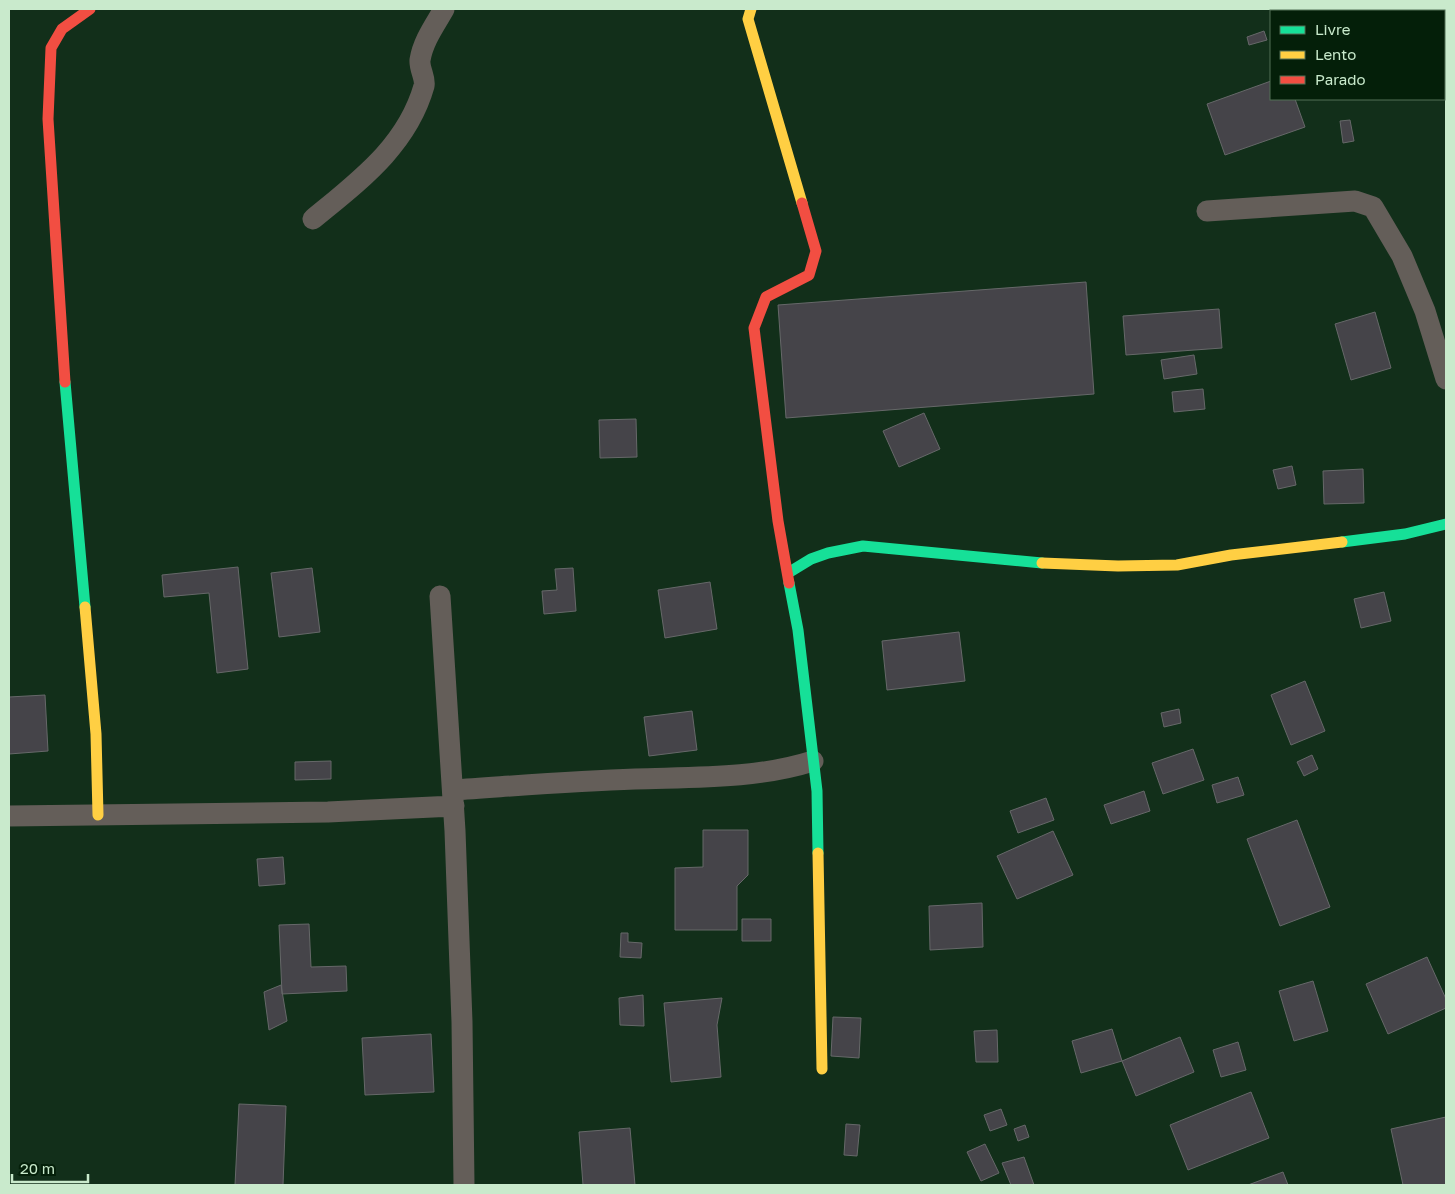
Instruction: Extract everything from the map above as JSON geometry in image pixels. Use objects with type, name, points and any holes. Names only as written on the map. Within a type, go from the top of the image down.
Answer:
[{"type":"street","points":[[90,9],[62,30],[51,48],[48,119],[66,398],[96,734],[98,815]]},
{"type":"street","points":[[313,219],[372,169],[406,128],[414,114],[425,84],[420,62],[428,35],[444,9]]},
{"type":"street","points":[[751,9],[748,20],[816,251],[809,275],[766,297],[754,328],[778,521],[799,639],[817,790],[822,1069]]},
{"type":"street","points":[[1207,211],[1355,201],[1373,207],[1402,256],[1425,311],[1446,379]]},
{"type":"street","points":[[788,573],[811,559],[828,553],[864,546],[1022,562],[1118,566],[1177,565],[1231,556],[1405,534],[1446,524]]},
{"type":"street","points":[[440,596],[453,798],[462,1022],[464,1185]]},
{"type":"street","points":[[9,816],[328,812],[602,780],[727,775],[780,770],[813,761]]},
{"type":"building","points":[[1264,31],[1267,40],[1249,45],[1247,37]]},
{"type":"building","points":[[1270,81],[1270,100],[1295,100],[1305,127],[1225,155],[1207,104]]},
{"type":"building","points":[[1350,120],[1354,141],[1343,143],[1340,121]]},
{"type":"building","points":[[1086,282],[1094,394],[786,418],[778,305]]},
{"type":"building","points":[[1219,309],[1222,348],[1126,355],[1123,316]]},
{"type":"building","points":[[1375,312],[1391,368],[1351,380],[1335,324]]},
{"type":"building","points":[[1194,355],[1197,374],[1164,379],[1161,360]]},
{"type":"building","points":[[1203,389],[1205,409],[1174,412],[1172,392]]},
{"type":"building","points":[[924,413],[940,449],[899,467],[883,431]]},
{"type":"building","points":[[636,419],[637,457],[600,458],[599,420]]},
{"type":"building","points":[[1292,466],[1296,485],[1278,489],[1273,470]]},
{"type":"building","points":[[1363,469],[1364,503],[1324,504],[1323,471]]},
{"type":"building","points":[[238,567],[248,669],[217,673],[209,593],[164,597],[162,575]]},
{"type":"building","points":[[312,568],[320,632],[279,637],[271,573]]},
{"type":"building","points":[[573,568],[576,611],[544,614],[542,591],[557,590],[555,569]]},
{"type":"building","points":[[710,582],[717,629],[665,638],[658,590]]},
{"type":"building","points":[[1384,592],[1391,621],[1361,628],[1354,599]]},
{"type":"building","points":[[959,632],[965,681],[887,690],[882,641]]},
{"type":"building","points":[[1305,681],[1325,731],[1291,745],[1271,695]]},
{"type":"building","points":[[45,695],[48,751],[9,754],[9,697]]},
{"type":"building","points":[[1179,709],[1181,723],[1164,727],[1161,713]]},
{"type":"building","points":[[692,711],[697,750],[649,756],[644,717]]},
{"type":"building","points":[[1193,749],[1204,780],[1163,794],[1152,763]]},
{"type":"building","points":[[1312,755],[1318,769],[1304,776],[1297,762]]},
{"type":"building","points":[[331,761],[331,779],[295,780],[295,762]]},
{"type":"building","points":[[1238,777],[1244,795],[1217,803],[1212,785]]},
{"type":"building","points":[[1144,791],[1150,811],[1111,824],[1104,805]]},
{"type":"building","points":[[1046,798],[1054,820],[1018,833],[1010,811]]},
{"type":"building","points":[[1297,820],[1330,907],[1280,926],[1247,839]]},
{"type":"building","points":[[703,830],[748,830],[748,875],[737,886],[737,930],[675,930],[675,868],[703,867]]},
{"type":"building","points":[[1053,831],[1073,875],[1017,899],[997,856]]},
{"type":"building","points":[[283,857],[285,884],[259,886],[257,859]]},
{"type":"building","points":[[982,903],[983,947],[930,950],[929,906]]},
{"type":"building","points":[[742,919],[771,919],[771,941],[742,941]]},
{"type":"building","points":[[309,924],[311,967],[346,966],[347,991],[282,994],[279,925]]},
{"type":"building","points":[[621,933],[628,933],[628,942],[642,943],[641,958],[620,957]]},
{"type":"building","points":[[1427,957],[1446,999],[1446,1008],[1388,1034],[1366,984]]},
{"type":"building","points":[[1313,981],[1328,1031],[1294,1041],[1279,991]]},
{"type":"building","points":[[281,985],[287,1021],[269,1030],[264,992]]},
{"type":"building","points":[[643,995],[644,1026],[620,1025],[619,998]]},
{"type":"building","points":[[722,998],[717,1025],[721,1077],[671,1082],[664,1003]]},
{"type":"building","points":[[833,1017],[861,1018],[859,1058],[831,1056]]},
{"type":"building","points":[[1112,1029],[1122,1061],[1081,1073],[1072,1041]]},
{"type":"building","points":[[997,1030],[998,1062],[976,1062],[974,1031]]},
{"type":"building","points":[[431,1034],[434,1092],[365,1095],[362,1038]]},
{"type":"building","points":[[1180,1037],[1194,1072],[1136,1096],[1122,1061]]},
{"type":"building","points":[[1238,1042],[1246,1070],[1221,1077],[1213,1050]]},
{"type":"building","points":[[1251,1092],[1269,1138],[1188,1170],[1170,1125]]},
{"type":"building","points":[[239,1104],[286,1106],[283,1185],[235,1185]]},
{"type":"building","points":[[1001,1109],[1007,1125],[990,1131],[984,1115]]},
{"type":"building","points":[[1446,1117],[1446,1185],[1403,1185],[1391,1129]]},
{"type":"building","points":[[846,1124],[860,1125],[857,1156],[844,1155]]},
{"type":"building","points":[[1025,1125],[1029,1137],[1018,1141],[1014,1129]]},
{"type":"building","points":[[630,1128],[635,1185],[583,1185],[579,1132]]},
{"type":"building","points":[[985,1144],[999,1173],[981,1181],[967,1152]]},
{"type":"building","points":[[1024,1157],[1034,1185],[1011,1185],[1002,1163]]},
{"type":"building","points":[[1283,1172],[1288,1185],[1248,1185]]},
{"type":"traffic: fast","points":[[65,382],[85,607]]},
{"type":"traffic: fast","points":[[1342,542],[1405,534],[1446,524]]},
{"type":"traffic: fast","points":[[788,573],[811,559],[828,553],[863,546],[1042,563]]},
{"type":"traffic: fast","points":[[789,583],[798,630],[817,791],[818,853]]},
{"type":"traffic: slow","points":[[751,9],[748,19],[802,203]]},
{"type":"traffic: slow","points":[[1042,563],[1118,566],[1177,565],[1231,555],[1342,542]]},
{"type":"traffic: slow","points":[[85,607],[96,734],[98,815]]},
{"type":"traffic: slow","points":[[818,853],[822,1069]]},
{"type":"traffic: jam","points":[[65,382],[48,119],[51,48],[62,29],[90,9]]},
{"type":"traffic: jam","points":[[789,583],[778,521],[754,328],[766,297],[809,275],[816,251],[802,203]]}]
